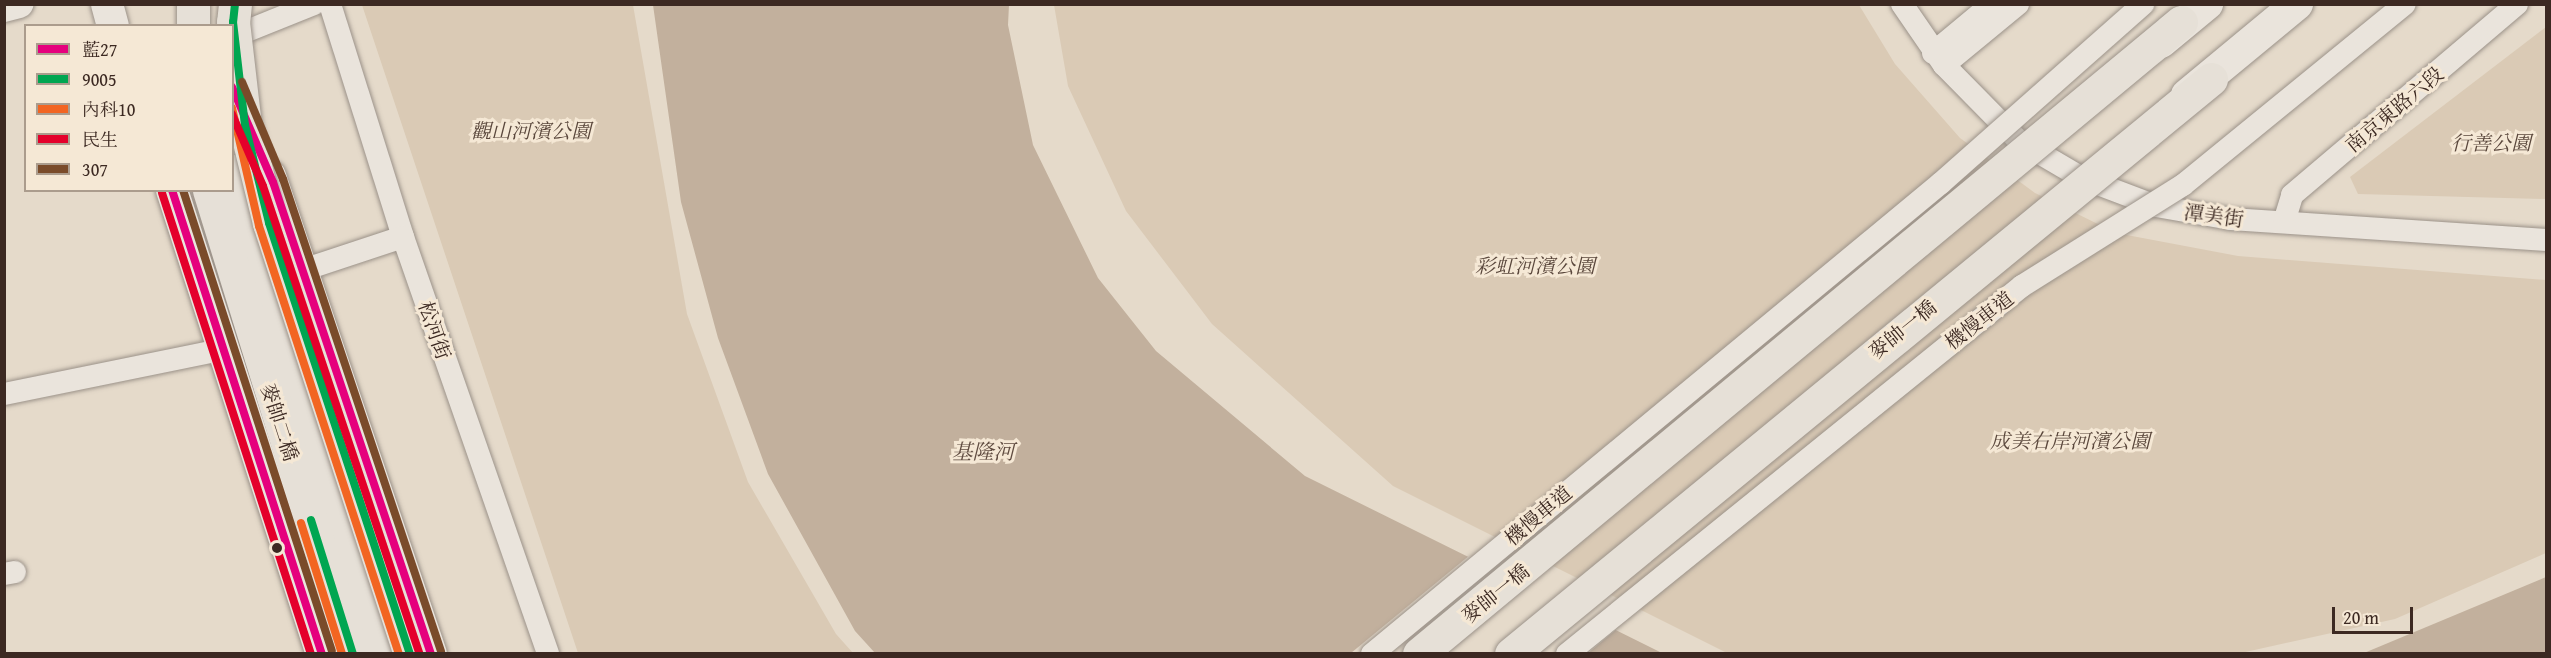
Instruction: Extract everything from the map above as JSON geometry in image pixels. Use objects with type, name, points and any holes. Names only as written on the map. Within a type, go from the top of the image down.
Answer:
[{"type":"highway","points":[[193,4],[193,24]]},
{"type":"highway","name":"麥帥一橋","points":[[1420,654],[2197,10],[2214,4]]},
{"type":"highway","points":[[2211,79],[2275,4]]},
{"type":"highway","points":[[2211,79],[2302,4]]},
{"type":"highway","points":[[234,59],[245,125],[269,223],[410,654]]},
{"type":"highway","name":"麥帥一橋","points":[[1509,654],[2211,79]]},
{"type":"highway","points":[[234,178],[270,302],[383,654]]},
{"type":"highway","name":"麥帥二橋","points":[[210,192],[353,654]]},
{"type":"main road","points":[[107,4],[112,24]]},
{"type":"main road","points":[[198,4],[228,23]]},
{"type":"main road","name":"麥帥一橋","points":[[1509,654],[2297,4]]},
{"type":"main road","points":[[234,91],[273,182],[431,654]]},
{"type":"main road","points":[[173,192],[225,349],[321,654]]},
{"type":"street","points":[[4,8],[19,4]]},
{"type":"street","points":[[228,23],[314,4]]},
{"type":"street","name":"松河街","points":[[330,4],[403,237],[548,654]]},
{"type":"street","name":"潭美街","points":[[1902,4],[1938,59],[2019,141],[2082,178],[2156,206],[2231,219],[2547,240]]},
{"type":"street","points":[[1938,59],[1992,4]]},
{"type":"street","points":[[1938,59],[2018,4]]},
{"type":"street","name":"機慢車道","points":[[1372,654],[1941,183],[2143,4]]},
{"type":"street","name":"機慢車道","points":[[1567,654],[2022,286],[2183,185],[2405,4]]},
{"type":"street","name":"南京東路六段","points":[[2284,222],[2292,195],[2517,4]]},
{"type":"street","points":[[303,270],[403,237]]},
{"type":"street","points":[[4,394],[225,349]]},
{"type":"green space","name":"觀山河濱公園","points":[[362,5],[633,5],[687,314],[748,482],[836,634],[853,653],[578,653]]},
{"type":"green space","points":[[1054,5],[1859,5],[1895,64],[1960,138],[2035,193],[2116,233],[2238,256],[2546,280],[2546,553],[2395,619],[2241,653],[1727,653],[1393,486],[1212,324],[1126,211],[1068,86]]},
{"type":"green space","name":"行善公園","points":[[2546,27],[2546,199],[2358,194],[2350,177]]},
{"type":"water","name":"基隆河","points":[[653,5],[1009,5],[1008,25],[1033,145],[1098,278],[1156,351],[1305,476],[1662,653],[875,653],[855,631],[768,474],[718,338],[681,202]]},
{"type":"water","points":[[2546,577],[2546,653],[2364,653]]},
{"type":"pier","points":[[1470,555],[1618,628],[1587,654],[1351,653]]},
{"type":"transit line","name":"9005","points":[[233,24],[235,4]]},
{"type":"transit line","name":"9005","points":[[234,31],[245,125],[269,223],[410,654]]},
{"type":"transit line","name":"307","points":[[242,82],[283,179],[441,651]]},
{"type":"transit line","name":"藍27","points":[[234,92],[273,182],[431,654]]},
{"type":"transit line","name":"內科10","points":[[234,117],[259,226],[399,654]]},
{"type":"transit line","name":"民生","points":[[234,119],[263,186],[420,654]]},
{"type":"transit line","name":"藍27","points":[[173,192],[322,654]]},
{"type":"transit line","name":"307","points":[[184,192],[332,651]]},
{"type":"transit line","name":"民生","points":[[162,193],[311,654]]},
{"type":"transit line","name":"9005","points":[[311,520],[353,654]]},
{"type":"transit line","name":"內科10","points":[[301,523],[342,654]]},
{"type":"park label","name":"彩虹河濱公園","points":[[1535,265]]},
{"type":"park label","name":"成美右岸河濱公園","points":[[2070,440]]}]
